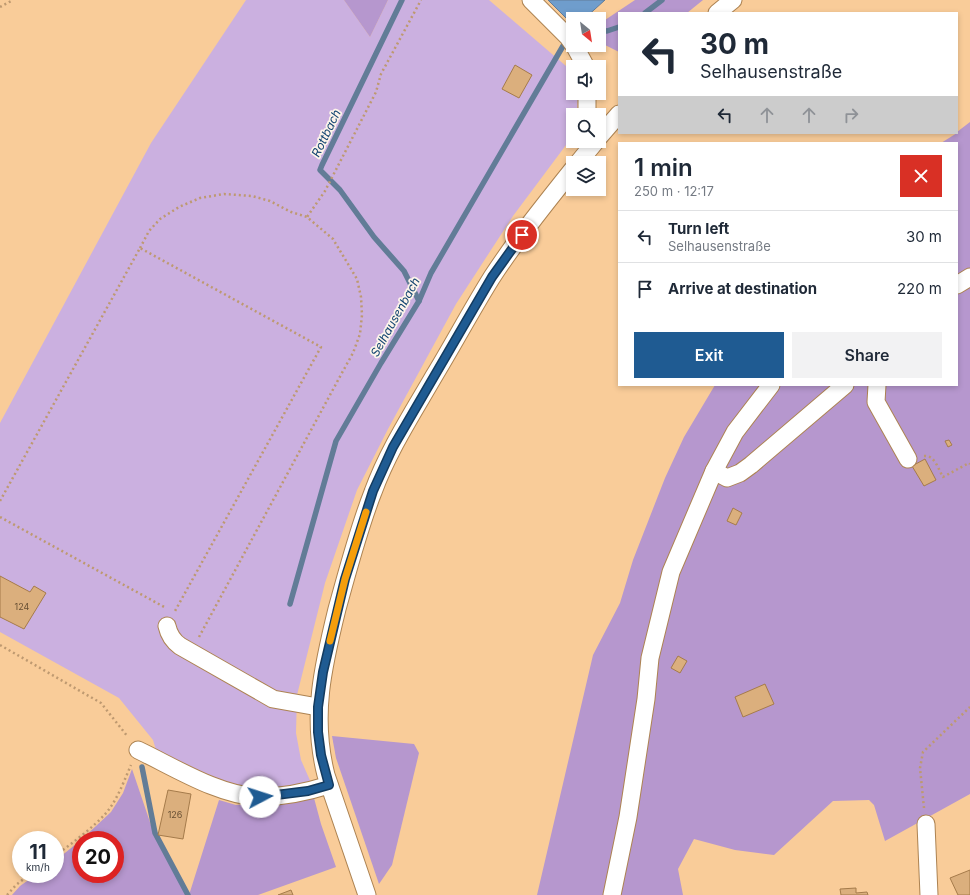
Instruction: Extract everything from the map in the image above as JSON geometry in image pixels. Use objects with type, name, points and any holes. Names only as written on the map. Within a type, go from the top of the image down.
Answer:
[{"type":"street","points":[[531,0],[566,36]]},
{"type":"street","points":[[718,12],[733,0]]},
{"type":"street","points":[[606,129],[618,115]]},
{"type":"street","points":[[367,895],[329,785],[321,755],[318,732],[318,707],[323,672],[345,579],[373,491],[393,447],[492,277],[529,224],[566,178]]},
{"type":"street","points":[[958,284],[970,277]]},
{"type":"street","points":[[612,895],[628,817],[646,699],[650,658],[671,572],[714,471],[735,432],[770,386]]},
{"type":"street","points":[[714,471],[727,478],[740,473],[752,465],[845,386]]},
{"type":"street","points":[[877,386],[876,402],[908,459]]},
{"type":"street","points":[[171,620],[169,633],[174,641],[191,653],[273,699],[318,707]]},
{"type":"street","points":[[138,750],[213,787],[242,795],[260,797],[308,791],[329,785]]},
{"type":"street","points":[[926,824],[929,895]]},
{"type":"path","points":[[0,7],[13,0]]},
{"type":"path","points":[[307,217],[325,191],[376,92],[381,74],[421,0]]},
{"type":"path","points":[[0,501],[149,231],[160,220],[178,207],[200,198],[224,194],[252,196],[270,201],[292,212],[307,217],[333,239],[357,279],[361,297],[362,315],[360,334],[343,371],[191,653]]},
{"type":"path","points":[[140,248],[321,347],[171,620]]},
{"type":"path","points":[[908,459],[926,455],[929,456],[933,459],[943,476],[969,463],[970,464]]},
{"type":"path","points":[[0,517],[167,609]]},
{"type":"path","points":[[0,645],[102,703],[138,750],[119,792],[107,812],[64,849]]},
{"type":"path","points":[[926,824],[920,774],[923,752],[970,707]]},
{"type":"path","points":[[6,895],[19,883]]},
{"type":"shaded area","points":[[246,0],[344,0],[370,37],[388,0],[489,0],[566,66],[566,100],[578,100],[577,108],[566,108],[566,145],[513,216],[456,304],[388,429],[357,490],[325,583],[297,695],[296,733],[301,760],[312,785],[238,790],[156,750],[153,740],[119,698],[0,632],[0,423],[151,143]]},
{"type":"shaded area","points":[[344,0],[388,0],[370,37]]},
{"type":"shaded area","points":[[635,0],[703,0],[688,12],[618,12],[618,52],[606,46],[606,19]]},
{"type":"shaded area","points":[[970,122],[970,794],[885,841],[874,805],[869,800],[833,801],[774,855],[735,850],[694,839],[678,869],[683,895],[537,895],[593,655],[620,603],[633,560],[665,478],[684,437],[714,386],[958,386],[958,142],[943,142],[958,134],[958,131]]},
{"type":"shaded area","points":[[332,736],[414,744],[419,753],[392,865],[379,884],[336,758]]},
{"type":"shaded area","points":[[132,769],[154,834],[187,895],[12,895],[24,883],[64,883],[64,854],[72,847],[72,883],[124,883],[124,831],[91,831],[111,812],[123,793]]},
{"type":"shaded area","points":[[314,798],[321,824],[336,867],[258,895],[189,895],[219,800],[236,805]]},
{"type":"water","points":[[548,0],[605,0],[592,12],[566,12],[566,18]]},
{"type":"building","points":[[515,65],[532,75],[519,98],[502,89]]},
{"type":"building","points":[[949,440],[952,445],[948,447],[945,441]]},
{"type":"building","points":[[925,459],[936,480],[924,486],[912,466]]},
{"type":"building","points":[[733,508],[742,513],[736,525],[727,521]]},
{"type":"building","points":[[0,576],[30,592],[34,586],[46,593],[24,629],[0,617]]},
{"type":"building","points":[[678,656],[687,661],[680,673],[671,668]]},
{"type":"building","points":[[765,684],[774,704],[743,717],[735,697]]},
{"type":"building","points":[[168,790],[191,794],[183,839],[158,835]]},
{"type":"building","points":[[970,870],[970,895],[958,895],[950,878]]},
{"type":"building","points":[[856,888],[856,893],[867,892],[868,895],[841,895],[840,889]]},
{"type":"building","points":[[291,890],[293,895],[278,895]]},
{"type":"waterway","name":"Rottbach","points":[[402,0],[320,170],[340,190],[374,237],[404,271],[419,301]]},
{"type":"waterway","name":"Selhausenbach","points":[[646,12],[662,0]]},
{"type":"waterway","name":"Selhausenbach","points":[[606,31],[618,27]]},
{"type":"waterway","name":"Selhausenbach","points":[[290,604],[336,441],[419,301],[431,273],[563,46],[566,44]]},
{"type":"waterway","name":"Selhausenbach","points":[[142,767],[155,833],[188,895]]},
{"type":"slow traffic","points":[[330,641],[345,579],[366,512]]},
{"type":"route","points":[[260,797],[308,791],[329,785],[321,755],[318,732],[318,707],[323,672],[333,625],[360,528],[373,491],[393,447],[492,277],[522,235]]}]
